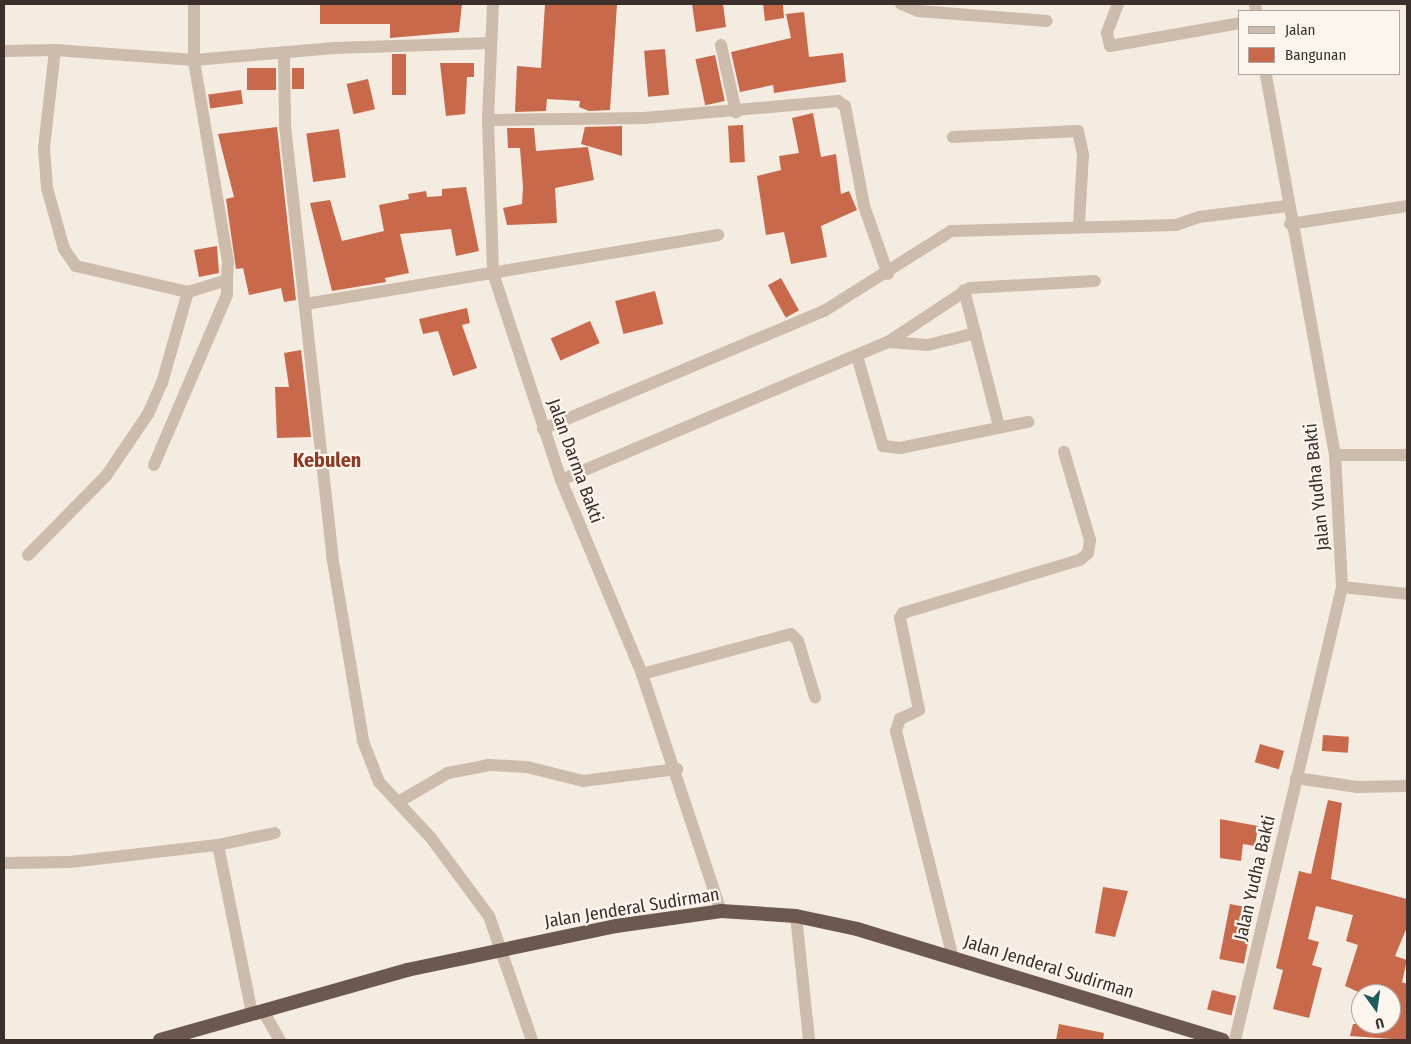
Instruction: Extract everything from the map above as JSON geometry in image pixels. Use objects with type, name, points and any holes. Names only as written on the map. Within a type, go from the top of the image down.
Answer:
[{"type":"highway","name":"Jalan Jenderal Sudirman","points":[[160,1040],[407,970],[616,926],[721,911],[796,916],[953,958],[1224,1040]]},
{"type":"street","points":[[154,465],[227,295],[228,262],[194,60],[194,4]]},
{"type":"street","name":"Jalan Darma Bakti","points":[[493,4],[488,120],[493,273],[560,480],[642,674],[677,769],[721,911]]},
{"type":"street","points":[[900,4],[918,11],[1047,21]]},
{"type":"street","points":[[1118,4],[1107,33],[1110,46],[1238,22]]},
{"type":"street","points":[[4,51],[55,50],[194,60],[284,53],[491,43]]},
{"type":"street","points":[[721,45],[736,112]]},
{"type":"street","points":[[55,50],[44,148],[47,188],[64,249],[76,266],[188,292],[227,280]]},
{"type":"street","points":[[284,53],[285,126],[332,555],[354,703],[371,766],[386,790],[400,801],[486,910],[502,949],[532,1040]]},
{"type":"street","name":"Jalan Yudha Bakti","points":[[1235,1040],[1342,587],[1335,455],[1290,224],[1266,75]]},
{"type":"street","points":[[488,120],[736,112],[843,104],[864,206],[888,274]]},
{"type":"street","points":[[953,137],[1078,132],[1083,155],[1079,225]]},
{"type":"street","points":[[543,429],[815,315],[888,274],[951,231],[1079,225],[1176,225],[1199,217],[1287,206]]},
{"type":"street","points":[[1290,224],[1407,206]]},
{"type":"street","points":[[306,304],[718,235]]},
{"type":"street","points":[[560,480],[888,342],[964,290],[1095,281]]},
{"type":"street","points":[[964,290],[999,426]]},
{"type":"street","points":[[28,555],[106,476],[148,414],[162,383],[188,292]]},
{"type":"street","points":[[888,342],[928,345],[976,333]]},
{"type":"street","points":[[857,356],[884,446],[900,448],[999,426],[1028,422]]},
{"type":"street","points":[[953,958],[896,731],[900,719],[919,710],[900,618],[903,613],[1080,560],[1088,553],[1090,540],[1064,452]]},
{"type":"street","points":[[1335,455],[1407,454]]},
{"type":"street","points":[[1342,587],[1407,594]]},
{"type":"street","points":[[642,674],[791,634],[798,641],[815,697]]},
{"type":"street","points":[[400,801],[448,774],[489,765],[527,766],[583,781],[677,769]]},
{"type":"street","points":[[1296,778],[1358,787],[1407,786]]},
{"type":"street","points":[[4,863],[70,862],[218,844],[275,833]]},
{"type":"street","points":[[218,844],[258,1013],[280,1040]]},
{"type":"street","points":[[796,916],[809,1040]]},
{"type":"building","points":[[320,4],[462,4],[459,32],[390,38],[390,24],[320,24]]},
{"type":"building","points":[[545,4],[617,4],[610,110],[589,111],[579,107],[580,101],[547,99],[546,111],[515,112],[517,66],[541,68]]},
{"type":"building","points":[[692,4],[723,4],[726,27],[696,32]]},
{"type":"building","points":[[763,4],[783,4],[784,18],[765,21]]},
{"type":"building","points":[[804,12],[809,57],[843,53],[846,82],[774,93],[773,85],[740,92],[731,52],[791,38],[786,14]]},
{"type":"building","points":[[665,49],[669,95],[648,97],[644,51]]},
{"type":"building","points":[[392,54],[406,54],[406,95],[392,95]]},
{"type":"building","points":[[715,55],[725,101],[705,105],[695,59]]},
{"type":"building","points":[[440,63],[474,63],[474,77],[467,77],[465,114],[446,116]]},
{"type":"building","points":[[247,68],[276,68],[276,90],[247,90]]},
{"type":"building","points":[[292,68],[304,68],[304,89],[292,89]]},
{"type":"building","points":[[368,79],[375,109],[354,114],[347,84]]},
{"type":"building","points":[[241,90],[243,104],[210,108],[208,95]]},
{"type":"building","points":[[813,113],[821,157],[836,154],[841,194],[849,191],[857,210],[821,226],[827,257],[791,264],[784,232],[766,235],[757,176],[781,170],[779,156],[799,153],[792,118]]},
{"type":"building","points":[[743,125],[745,162],[730,163],[728,126]]},
{"type":"building","points":[[622,126],[622,156],[581,144],[585,127]]},
{"type":"building","points":[[277,127],[296,300],[284,302],[281,288],[249,295],[243,268],[236,269],[226,199],[234,197],[218,134]]},
{"type":"building","points":[[507,128],[534,128],[536,151],[588,147],[594,180],[555,188],[557,223],[507,225],[503,208],[522,204],[523,187],[520,148],[508,148]]},
{"type":"building","points":[[339,129],[346,178],[313,182],[306,134]]},
{"type":"building","points":[[466,187],[479,251],[456,256],[451,229],[400,234],[409,273],[385,278],[386,282],[332,291],[310,203],[330,200],[342,241],[384,231],[379,205],[409,199],[408,194],[426,191],[427,197],[442,196],[442,189]]},
{"type":"building","points":[[217,246],[219,273],[199,277],[194,250]]},
{"type":"building","points":[[781,278],[799,310],[786,318],[768,285]]},
{"type":"building","points":[[655,291],[663,324],[623,334],[615,301]]},
{"type":"building","points":[[467,308],[470,323],[462,325],[477,368],[453,376],[438,331],[423,334],[419,319]]},
{"type":"building","points":[[590,321],[600,343],[560,360],[551,338]]},
{"type":"building","points":[[301,350],[311,437],[277,438],[275,387],[289,387],[284,353]]},
{"type":"building","points":[[1323,735],[1349,737],[1348,753],[1322,751]]},
{"type":"building","points":[[1260,744],[1284,751],[1279,769],[1255,762]]},
{"type":"building","points":[[1328,800],[1342,803],[1331,879],[1407,899],[1407,927],[1395,956],[1407,960],[1402,982],[1407,984],[1407,1040],[1350,1036],[1351,1032],[1351,1034],[1401,1034],[1401,984],[1351,984],[1351,989],[1345,986],[1358,945],[1346,941],[1353,915],[1316,906],[1308,939],[1319,942],[1312,965],[1322,968],[1309,1018],[1273,1009],[1283,970],[1276,968],[1299,871],[1311,874]]},
{"type":"building","points":[[1220,819],[1258,826],[1255,846],[1243,844],[1241,861],[1220,858]]},
{"type":"building","points":[[1103,887],[1128,891],[1115,937],[1095,933]]},
{"type":"building","points":[[1230,904],[1255,909],[1244,964],[1219,959]]},
{"type":"building","points":[[1212,990],[1236,996],[1231,1015],[1207,1009]]},
{"type":"building","points":[[1059,1024],[1104,1033],[1103,1040],[1056,1040]]},
{"type":"district","name":"Kebulen","points":[[327,460]]}]
